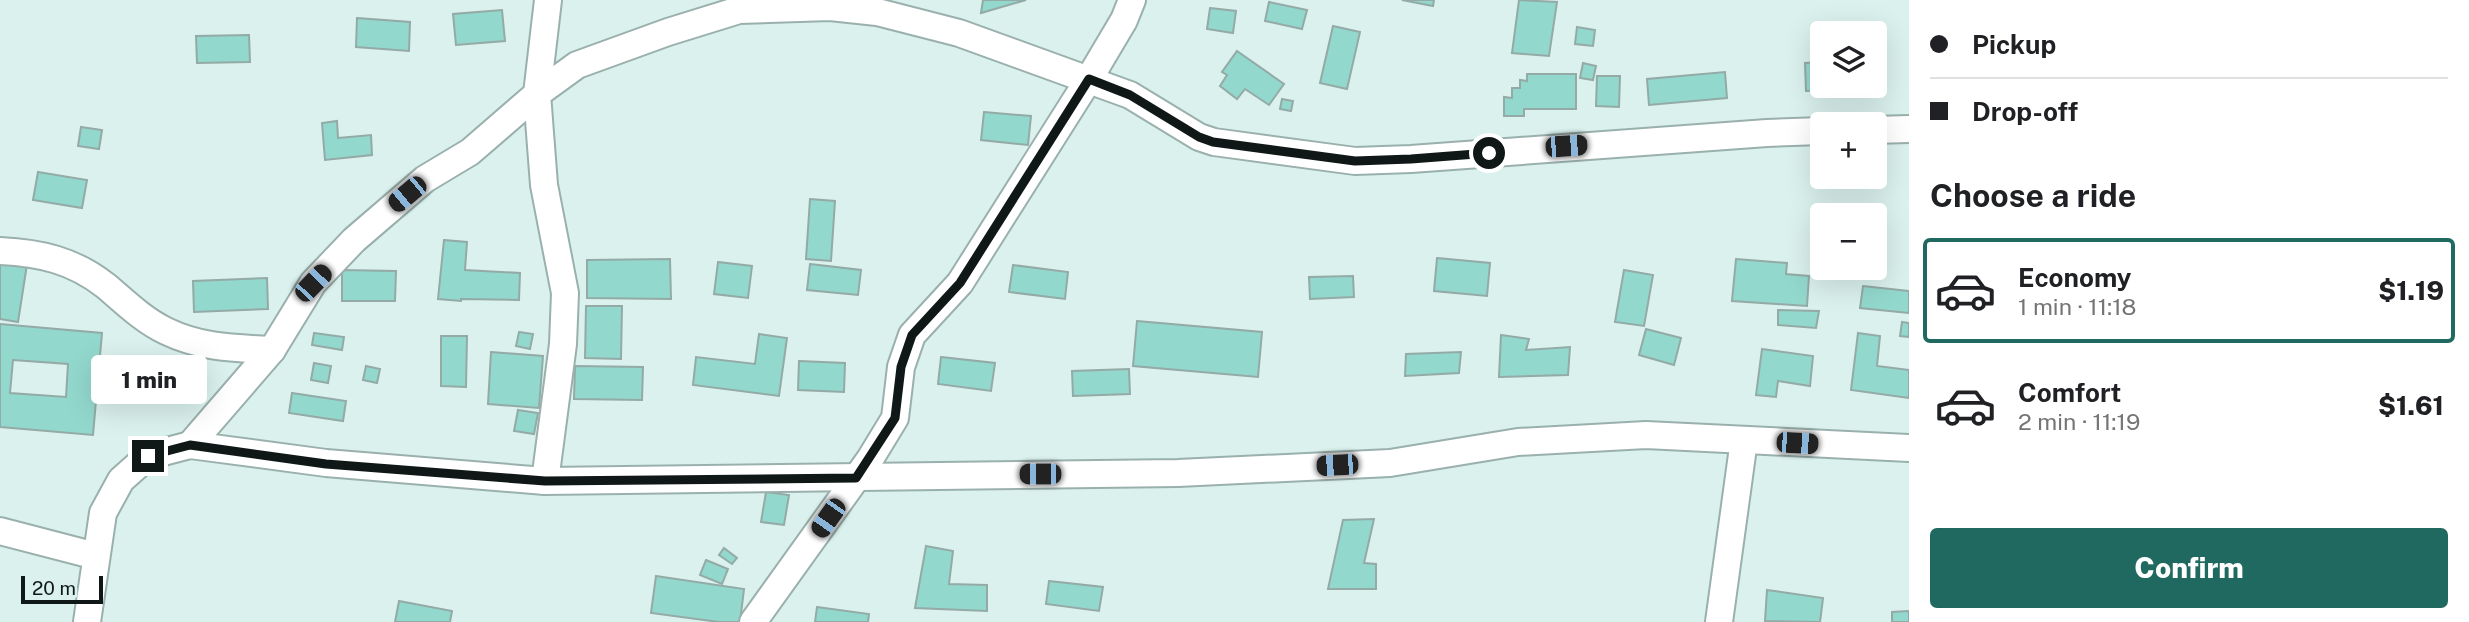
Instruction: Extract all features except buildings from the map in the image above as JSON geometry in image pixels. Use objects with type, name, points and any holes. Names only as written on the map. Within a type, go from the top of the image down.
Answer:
[{"type":"street","points":[[545,481],[563,344],[565,293],[544,185],[537,94],[548,0]]},
{"type":"street","points":[[753,622],[856,478],[895,418],[901,367],[912,335],[960,283],[1125,20],[1132,0]]},
{"type":"street","points":[[190,445],[272,350],[313,283],[354,240],[425,179],[470,152],[537,94],[578,65],[668,32],[739,10],[830,7],[877,12],[959,33],[1089,79],[1130,95],[1199,137],[1213,142],[1355,161],[1810,131]]},
{"type":"street","points":[[1887,130],[1909,129]]},
{"type":"street","points":[[0,251],[33,252],[68,263],[103,284],[138,313],[176,335],[207,346],[272,350]]},
{"type":"street","points":[[87,622],[103,513],[121,480],[148,456],[190,445],[326,464],[545,481],[856,478],[929,474],[1178,473],[1390,463],[1518,442],[1646,435],[1909,447]]},
{"type":"street","points":[[1719,622],[1744,440]]},
{"type":"street","points":[[0,531],[96,556]]},
{"type":"route","points":[[148,456],[190,445],[326,464],[545,481],[856,478],[895,418],[901,367],[912,335],[960,283],[1089,79],[1130,95],[1199,137],[1233,146],[1355,161],[1489,153]]}]
